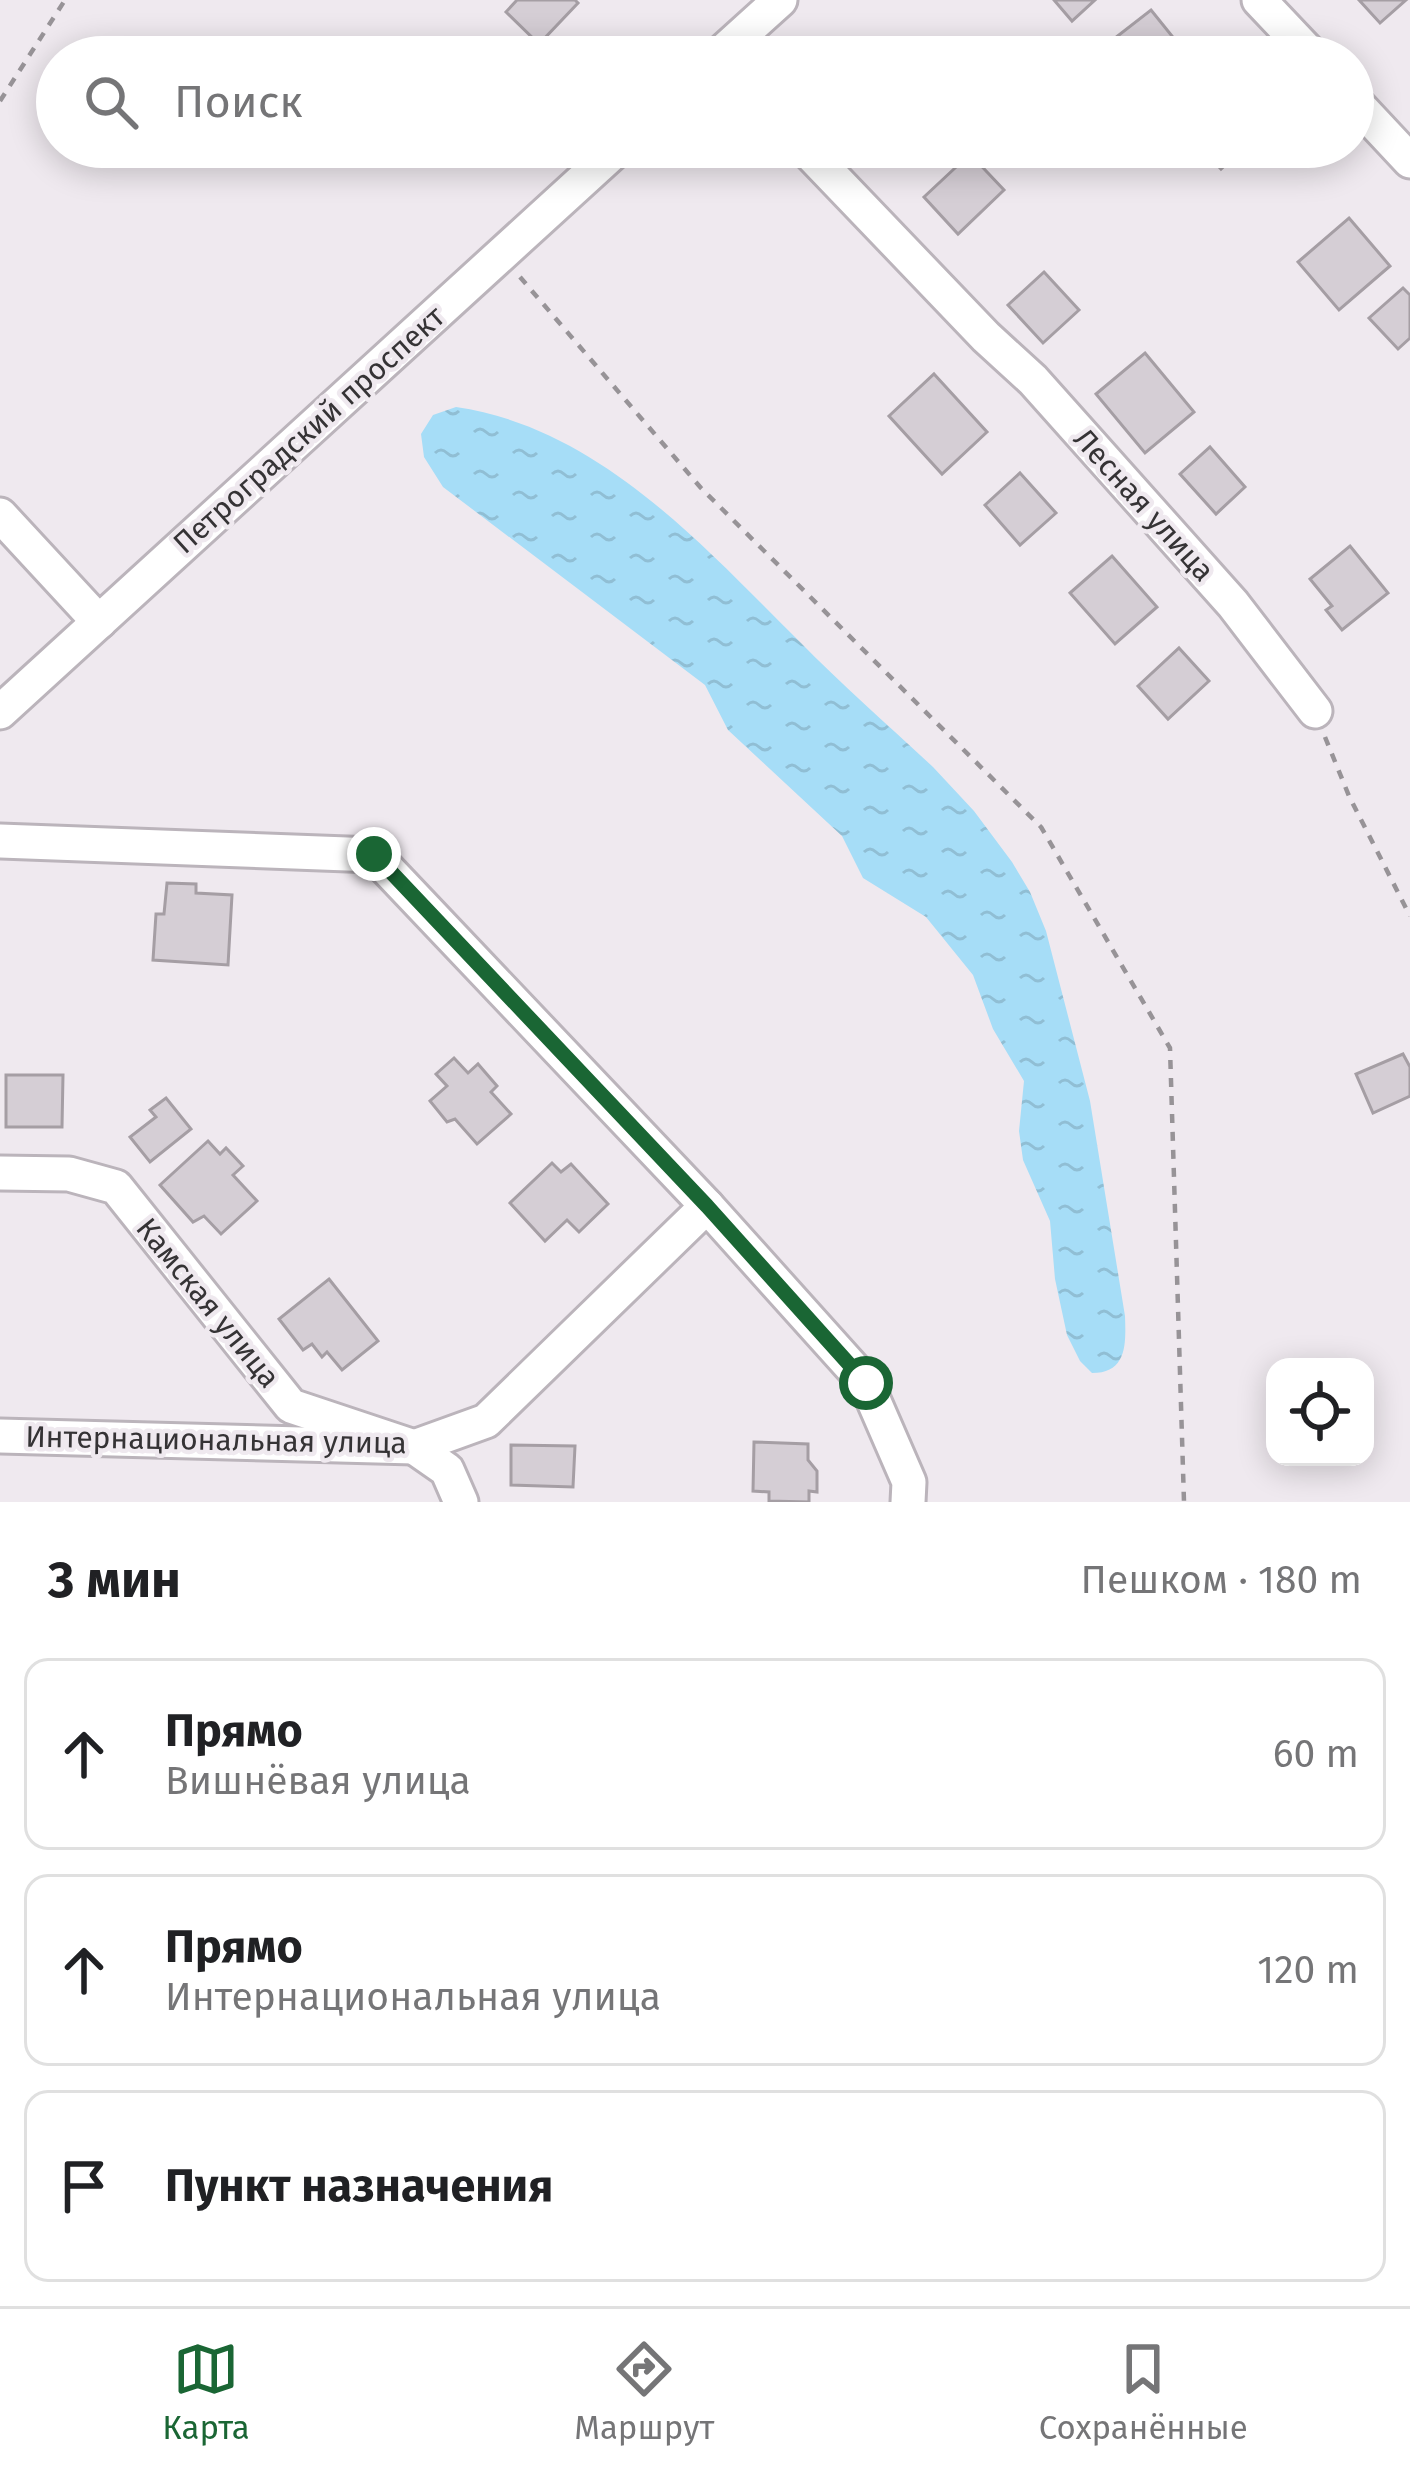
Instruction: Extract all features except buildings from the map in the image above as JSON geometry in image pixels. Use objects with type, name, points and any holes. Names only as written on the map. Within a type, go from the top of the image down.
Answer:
[{"type":"street","points":[[741,36],[780,0]]},
{"type":"street","points":[[1259,0],[1293,36]]},
{"type":"street","points":[[1374,122],[1410,161]]},
{"type":"street","name":"Петроградский проспект","points":[[0,712],[596,168]]},
{"type":"street","name":"Лесная улица","points":[[824,168],[1033,380],[1233,604],[1315,711]]},
{"type":"street","points":[[0,515],[99,622]]},
{"type":"street","points":[[0,841],[374,854],[707,1206],[866,1383],[909,1481],[908,1502]]},
{"type":"street","name":"Камская улица","points":[[0,1173],[69,1174],[116,1187],[291,1406],[414,1447],[447,1470],[461,1502]]},
{"type":"street","name":"Интернациональная улица","points":[[0,1436],[414,1447],[486,1420],[707,1206]]},
{"type":"path","points":[[42,36],[65,0]]},
{"type":"path","points":[[0,100],[36,45]]},
{"type":"path","points":[[501,255],[701,488],[1041,827],[1170,1048],[1184,1502]]},
{"type":"path","points":[[1315,711],[1349,796],[1410,916]]},
{"type":"water","points":[[456,407],[508,419],[556,439],[645,496],[933,767],[1012,862],[1046,931],[1090,1101],[1125,1316],[1122,1355],[1112,1368],[1092,1373],[1067,1335],[1055,1279],[1050,1221],[1023,1160],[1019,1131],[1024,1081],[993,1029],[973,975],[926,917],[863,878],[842,836],[728,730],[705,685],[443,487],[424,457],[421,434],[433,415]]},
{"type":"route","points":[[374,854],[707,1206],[866,1383]]}]
